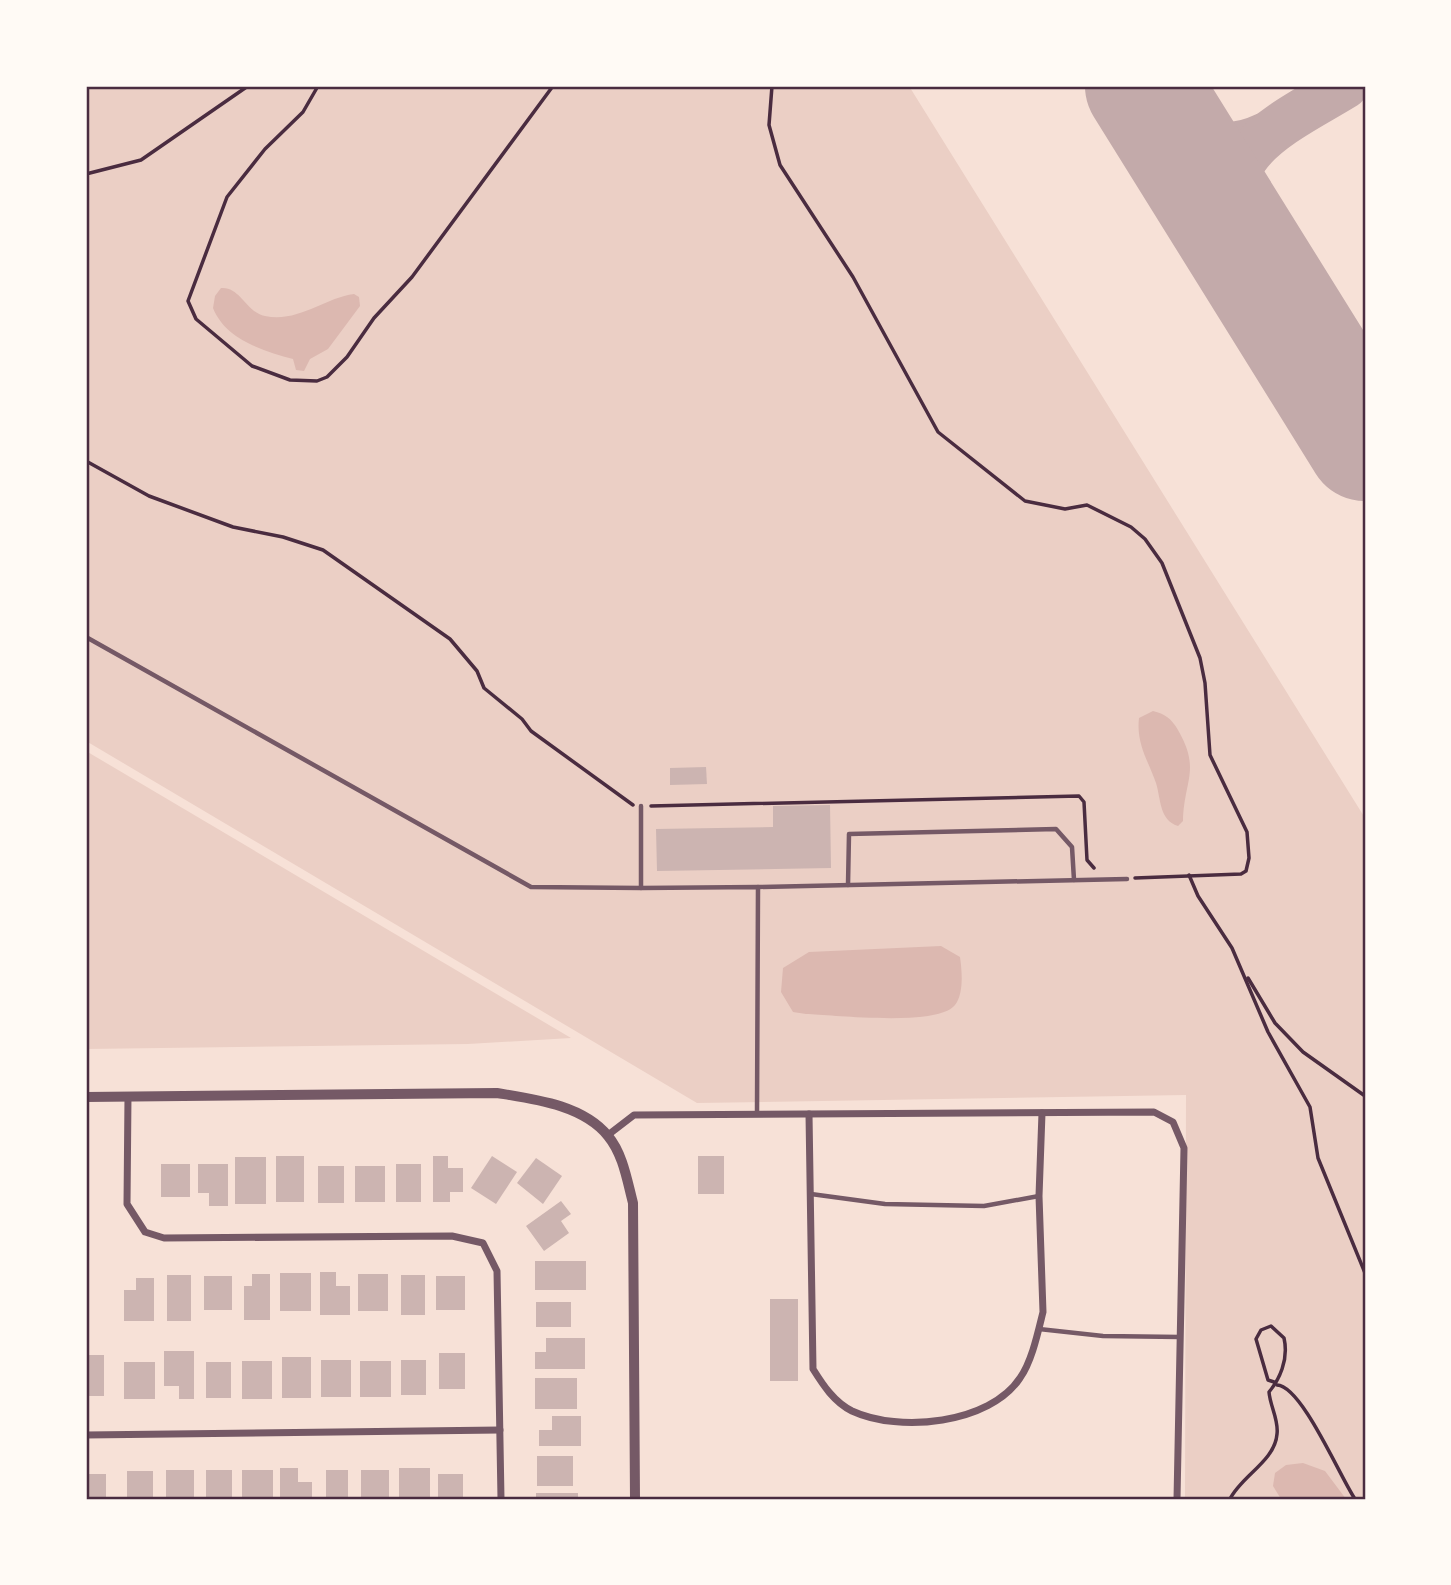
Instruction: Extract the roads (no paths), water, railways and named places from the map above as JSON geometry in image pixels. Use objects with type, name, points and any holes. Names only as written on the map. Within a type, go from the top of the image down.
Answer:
[{"type":"street","points":[[86,1097],[497,1093],[548,1101],[586,1119],[608,1135],[623,1164],[633,1203],[635,1499]]},
{"type":"street","points":[[128,1096],[127,1204],[145,1232],[164,1238],[452,1236],[483,1243],[497,1271],[500,1499]]},
{"type":"street","points":[[608,1135],[634,1115],[1154,1112],[1173,1122],[1184,1148],[1177,1499]]},
{"type":"street","points":[[809,1114],[813,1368],[827,1392],[852,1411],[891,1421],[951,1421],[994,1402],[1020,1378],[1038,1329],[1043,1312],[1039,1196],[1042,1113]]},
{"type":"street","points":[[86,1435],[500,1430]]},
{"type":"lane","points":[[86,637],[531,887],[758,887],[1127,879]]},
{"type":"lane","points":[[641,806],[641,888]]},
{"type":"lane","points":[[848,885],[849,834],[1042,829],[1056,829],[1072,847],[1074,880]]},
{"type":"lane","points":[[757,1114],[758,887]]},
{"type":"lane","points":[[811,1194],[885,1204],[984,1206],[1039,1196]]},
{"type":"lane","points":[[1038,1329],[1103,1336],[1180,1337]]}]
